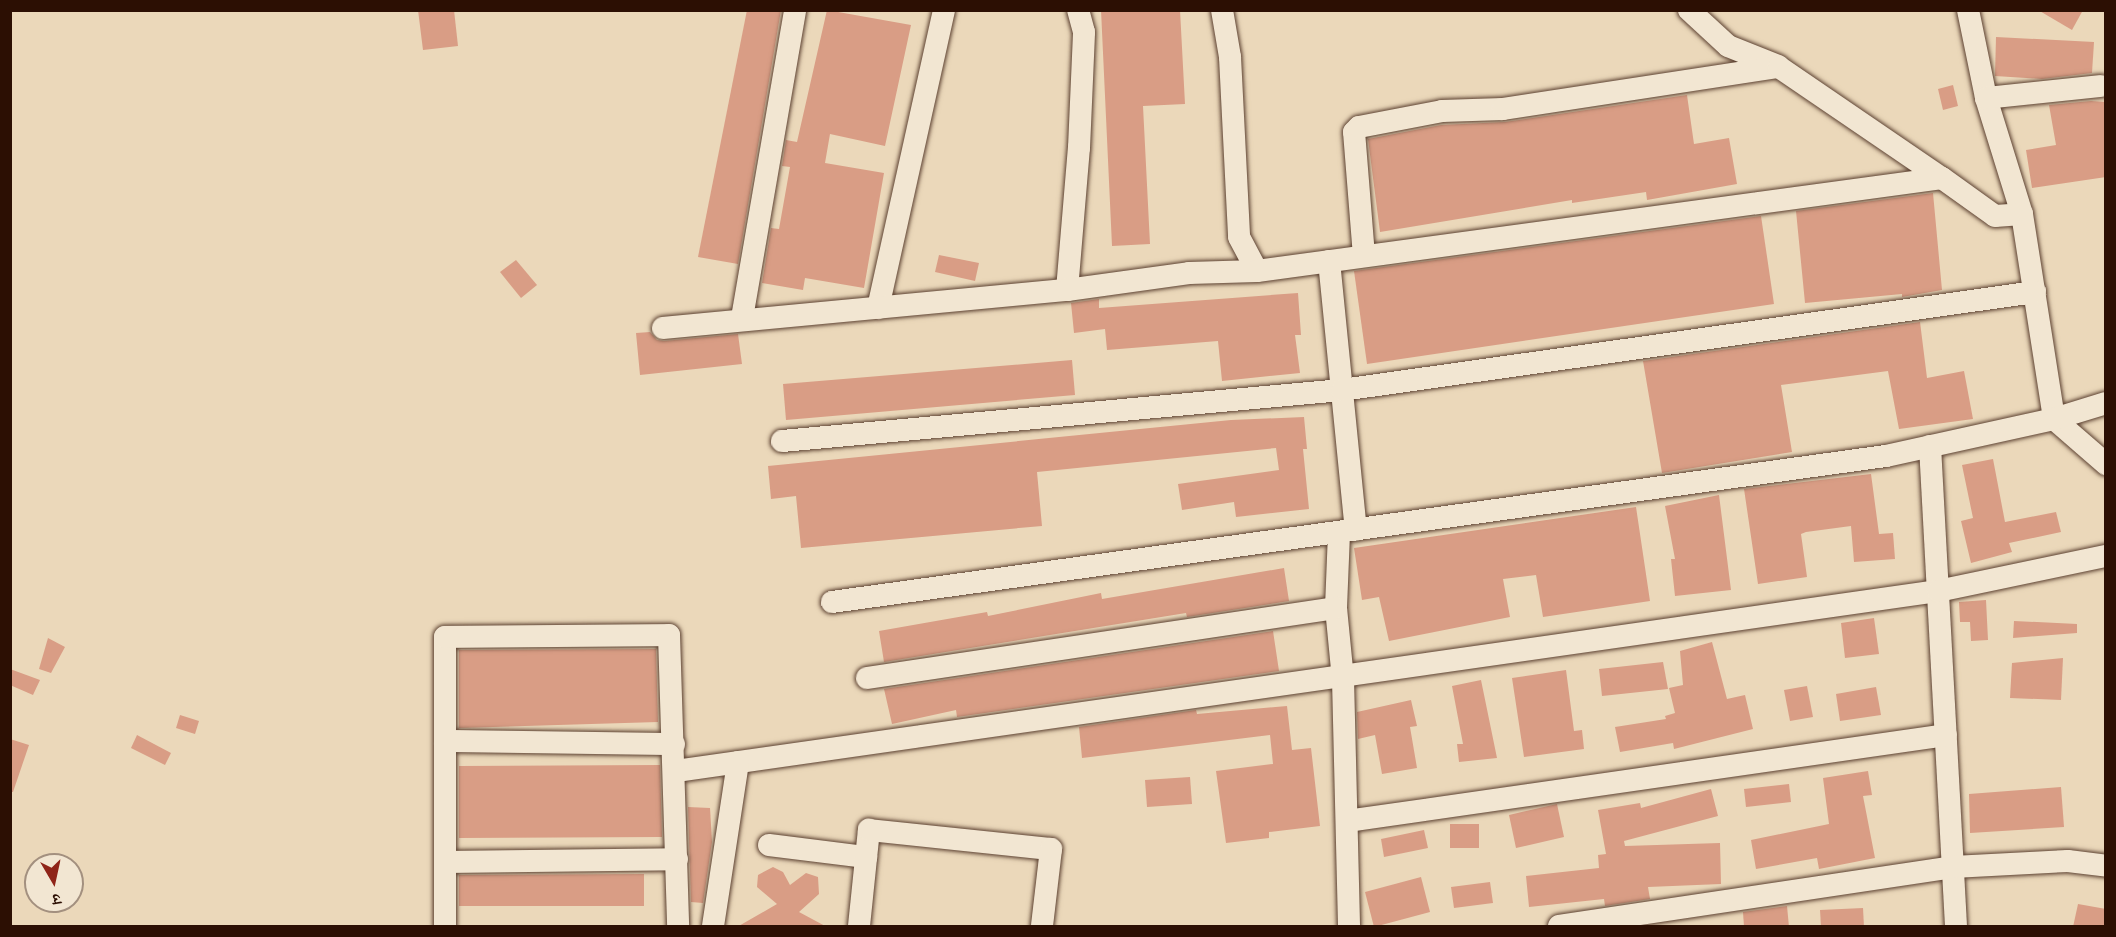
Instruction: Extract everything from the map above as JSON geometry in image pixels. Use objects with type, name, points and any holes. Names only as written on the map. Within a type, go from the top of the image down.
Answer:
[{"type":"street","points":[[742,318],[795,10]]},
{"type":"street","points":[[878,308],[944,10]]},
{"type":"street","points":[[1066,290],[1080,148],[1084,32],[1078,10]]},
{"type":"street","points":[[1222,10],[1230,57],[1239,237],[1257,271]]},
{"type":"street","points":[[1689,10],[1728,46],[1779,67],[1995,216],[2022,214]]},
{"type":"street","points":[[1968,10],[1986,98],[2022,214],[2054,419],[2106,464]]},
{"type":"street","points":[[1364,256],[1352,148],[1359,127],[1442,111],[1503,109],[1779,67]]},
{"type":"street","points":[[1986,98],[2100,86]]},
{"type":"street","points":[[663,328],[742,318],[1066,290],[1189,273],[1257,271],[1942,178]]},
{"type":"street","points":[[1329,261],[1342,390],[1347,531],[1336,608],[1343,679],[1349,927]]},
{"type":"street","points":[[782,441],[1342,390],[2035,292]]},
{"type":"street","points":[[832,602],[1886,456],[2054,419],[2106,403]]},
{"type":"street","points":[[1930,446],[1956,927]]},
{"type":"street","points":[[676,771],[1343,679],[1938,591],[2106,556]]},
{"type":"street","points":[[867,678],[1336,608]]},
{"type":"street","points":[[445,927],[445,637],[669,635],[676,771],[678,927]]},
{"type":"street","points":[[1347,821],[1946,735]]},
{"type":"street","points":[[445,741],[674,744]]},
{"type":"street","points":[[713,927],[738,762]]},
{"type":"street","points":[[859,927],[869,830],[1051,849],[1042,927]]},
{"type":"street","points":[[770,845],[866,857]]},
{"type":"street","points":[[445,862],[677,859]]},
{"type":"street","points":[[1559,927],[1953,867],[2068,861],[2106,866]]},
{"type":"building","points":[[418,10],[454,10],[458,46],[423,50]]},
{"type":"building","points":[[747,10],[781,10],[738,264],[698,257]]},
{"type":"building","points":[[827,10],[911,25],[885,146],[830,134],[825,163],[884,173],[864,288],[805,278],[803,290],[762,283],[771,228],[779,229],[790,167],[782,166],[786,140],[797,142]]},
{"type":"building","points":[[1101,10],[1180,10],[1185,104],[1143,106],[1150,244],[1112,246]]},
{"type":"building","points":[[2038,10],[2083,10],[2072,30]]},
{"type":"building","points":[[1996,37],[2094,42],[2092,73],[2042,79],[1995,76]]},
{"type":"building","points":[[1953,85],[1958,106],[1943,110],[1938,89]]},
{"type":"building","points":[[1687,95],[1694,144],[1729,138],[1737,184],[1647,200],[1646,192],[1572,203],[1572,200],[1380,232],[1368,139],[1441,125],[1505,122]]},
{"type":"building","points":[[2106,102],[2106,177],[2032,188],[2026,150],[2056,145],[2049,105]]},
{"type":"building","points":[[1933,193],[1942,290],[1902,297],[1902,294],[1805,303],[1796,211]]},
{"type":"building","points":[[1761,216],[1774,304],[1367,364],[1354,271]]},
{"type":"building","points":[[939,255],[979,263],[975,281],[935,272]]},
{"type":"building","points":[[516,260],[537,285],[521,298],[500,272]]},
{"type":"building","points":[[1298,293],[1301,335],[1295,335],[1300,373],[1222,381],[1218,341],[1107,350],[1105,329],[1074,333],[1071,303],[1099,299],[1099,308]]},
{"type":"building","points":[[1920,322],[1927,378],[1964,371],[1973,419],[1899,429],[1888,371],[1781,385],[1792,452],[1662,473],[1643,361]]},
{"type":"building","points":[[650,332],[657,340],[664,341],[738,334],[742,364],[640,375],[636,333]]},
{"type":"building","points":[[1072,360],[1075,395],[786,420],[783,384]]},
{"type":"building","points":[[1304,417],[1307,449],[1303,449],[1309,509],[1236,517],[1234,502],[1182,510],[1178,484],[1279,470],[1276,448],[1037,472],[1042,526],[801,548],[796,496],[771,499],[768,466],[1231,420]]},
{"type":"building","points":[[1993,459],[2005,522],[2056,512],[2061,532],[2009,543],[2012,552],[1971,563],[1961,521],[1973,518],[1962,465]]},
{"type":"building","points":[[1871,474],[1879,534],[1893,533],[1895,559],[1854,562],[1851,526],[1806,532],[1801,534],[1807,577],[1758,584],[1744,489]]},
{"type":"building","points":[[1719,495],[1731,590],[1675,596],[1671,559],[1675,559],[1665,506]]},
{"type":"building","points":[[1636,507],[1650,601],[1543,617],[1536,575],[1503,579],[1510,617],[1389,641],[1379,597],[1362,600],[1354,548]]},
{"type":"building","points":[[1284,568],[1289,601],[1187,617],[1186,613],[884,662],[879,631],[987,612],[988,616],[1101,593],[1102,599]]},
{"type":"building","points":[[1986,600],[1988,640],[1971,641],[1970,622],[1960,622],[1959,602]]},
{"type":"building","points":[[1874,618],[1879,654],[1845,658],[1841,623]]},
{"type":"building","points":[[2014,621],[2077,624],[2077,633],[2013,638]]},
{"type":"building","points":[[1273,631],[1279,671],[957,717],[956,710],[892,724],[884,689]]},
{"type":"building","points":[[48,638],[65,647],[51,673],[39,669]]},
{"type":"building","points":[[1712,642],[1727,699],[1745,695],[1753,729],[1674,749],[1673,743],[1620,752],[1615,727],[1666,719],[1665,716],[1675,713],[1669,688],[1683,685],[1680,651]]},
{"type":"building","points":[[656,649],[658,722],[459,728],[459,650]]},
{"type":"building","points":[[2063,658],[2061,700],[2010,698],[2012,663]]},
{"type":"building","points":[[1663,662],[1668,689],[1602,696],[1599,669]]},
{"type":"building","points":[[10,669],[40,680],[33,695],[10,685]]},
{"type":"building","points":[[1566,670],[1574,731],[1582,730],[1584,749],[1524,757],[1512,678]]},
{"type":"building","points":[[1481,680],[1497,758],[1459,762],[1457,744],[1463,744],[1452,686]]},
{"type":"building","points":[[1807,686],[1813,717],[1790,721],[1784,690]]},
{"type":"building","points":[[1876,687],[1881,715],[1840,721],[1836,694]]},
{"type":"building","points":[[1411,700],[1417,726],[1410,727],[1417,768],[1382,774],[1375,735],[1358,739],[1357,712]]},
{"type":"building","points":[[1287,706],[1292,750],[1311,748],[1320,826],[1269,832],[1269,838],[1226,843],[1216,771],[1273,764],[1270,735],[1082,758],[1079,727],[1196,710],[1197,714]]},
{"type":"building","points":[[180,715],[199,721],[195,734],[176,728]]},
{"type":"building","points":[[137,735],[171,753],[165,765],[131,748]]},
{"type":"building","points":[[10,739],[29,745],[13,792],[10,792]]},
{"type":"building","points":[[660,765],[662,837],[459,838],[459,766]]},
{"type":"building","points":[[1868,771],[1872,795],[1863,796],[1875,858],[1819,869],[1817,858],[1756,869],[1751,840],[1829,824],[1823,778]]},
{"type":"building","points":[[1190,777],[1192,804],[1147,807],[1145,780]]},
{"type":"building","points":[[1789,784],[1791,802],[1746,807],[1744,789]]},
{"type":"building","points":[[2061,787],[2064,827],[1970,833],[1969,794]]},
{"type":"building","points":[[1711,789],[1718,816],[1624,841],[1625,846],[1720,843],[1721,884],[1648,887],[1650,899],[1605,906],[1604,899],[1529,907],[1526,876],[1599,868],[1598,855],[1606,854],[1598,810],[1640,803],[1641,808]]},
{"type":"building","points":[[1557,804],[1564,837],[1516,848],[1509,815]]},
{"type":"building","points":[[688,807],[710,808],[712,842],[703,903],[691,902]]},
{"type":"building","points":[[1450,824],[1479,824],[1479,848],[1450,848]]},
{"type":"building","points":[[1424,830],[1428,848],[1384,857],[1381,839]]},
{"type":"building","points":[[773,867],[783,872],[790,885],[806,873],[818,877],[819,894],[799,912],[827,927],[737,927],[777,904],[757,887],[758,875]]},
{"type":"building","points":[[644,874],[644,906],[459,906],[459,875]]},
{"type":"building","points":[[1421,877],[1430,912],[1374,927],[1365,892]]},
{"type":"building","points":[[1490,882],[1493,903],[1454,908],[1451,887]]},
{"type":"building","points":[[2078,904],[2106,909],[2106,927],[2073,927]]},
{"type":"building","points":[[1787,906],[1789,927],[1744,927],[1743,912]]},
{"type":"building","points":[[1863,908],[1864,927],[1821,927],[1820,910]]}]
